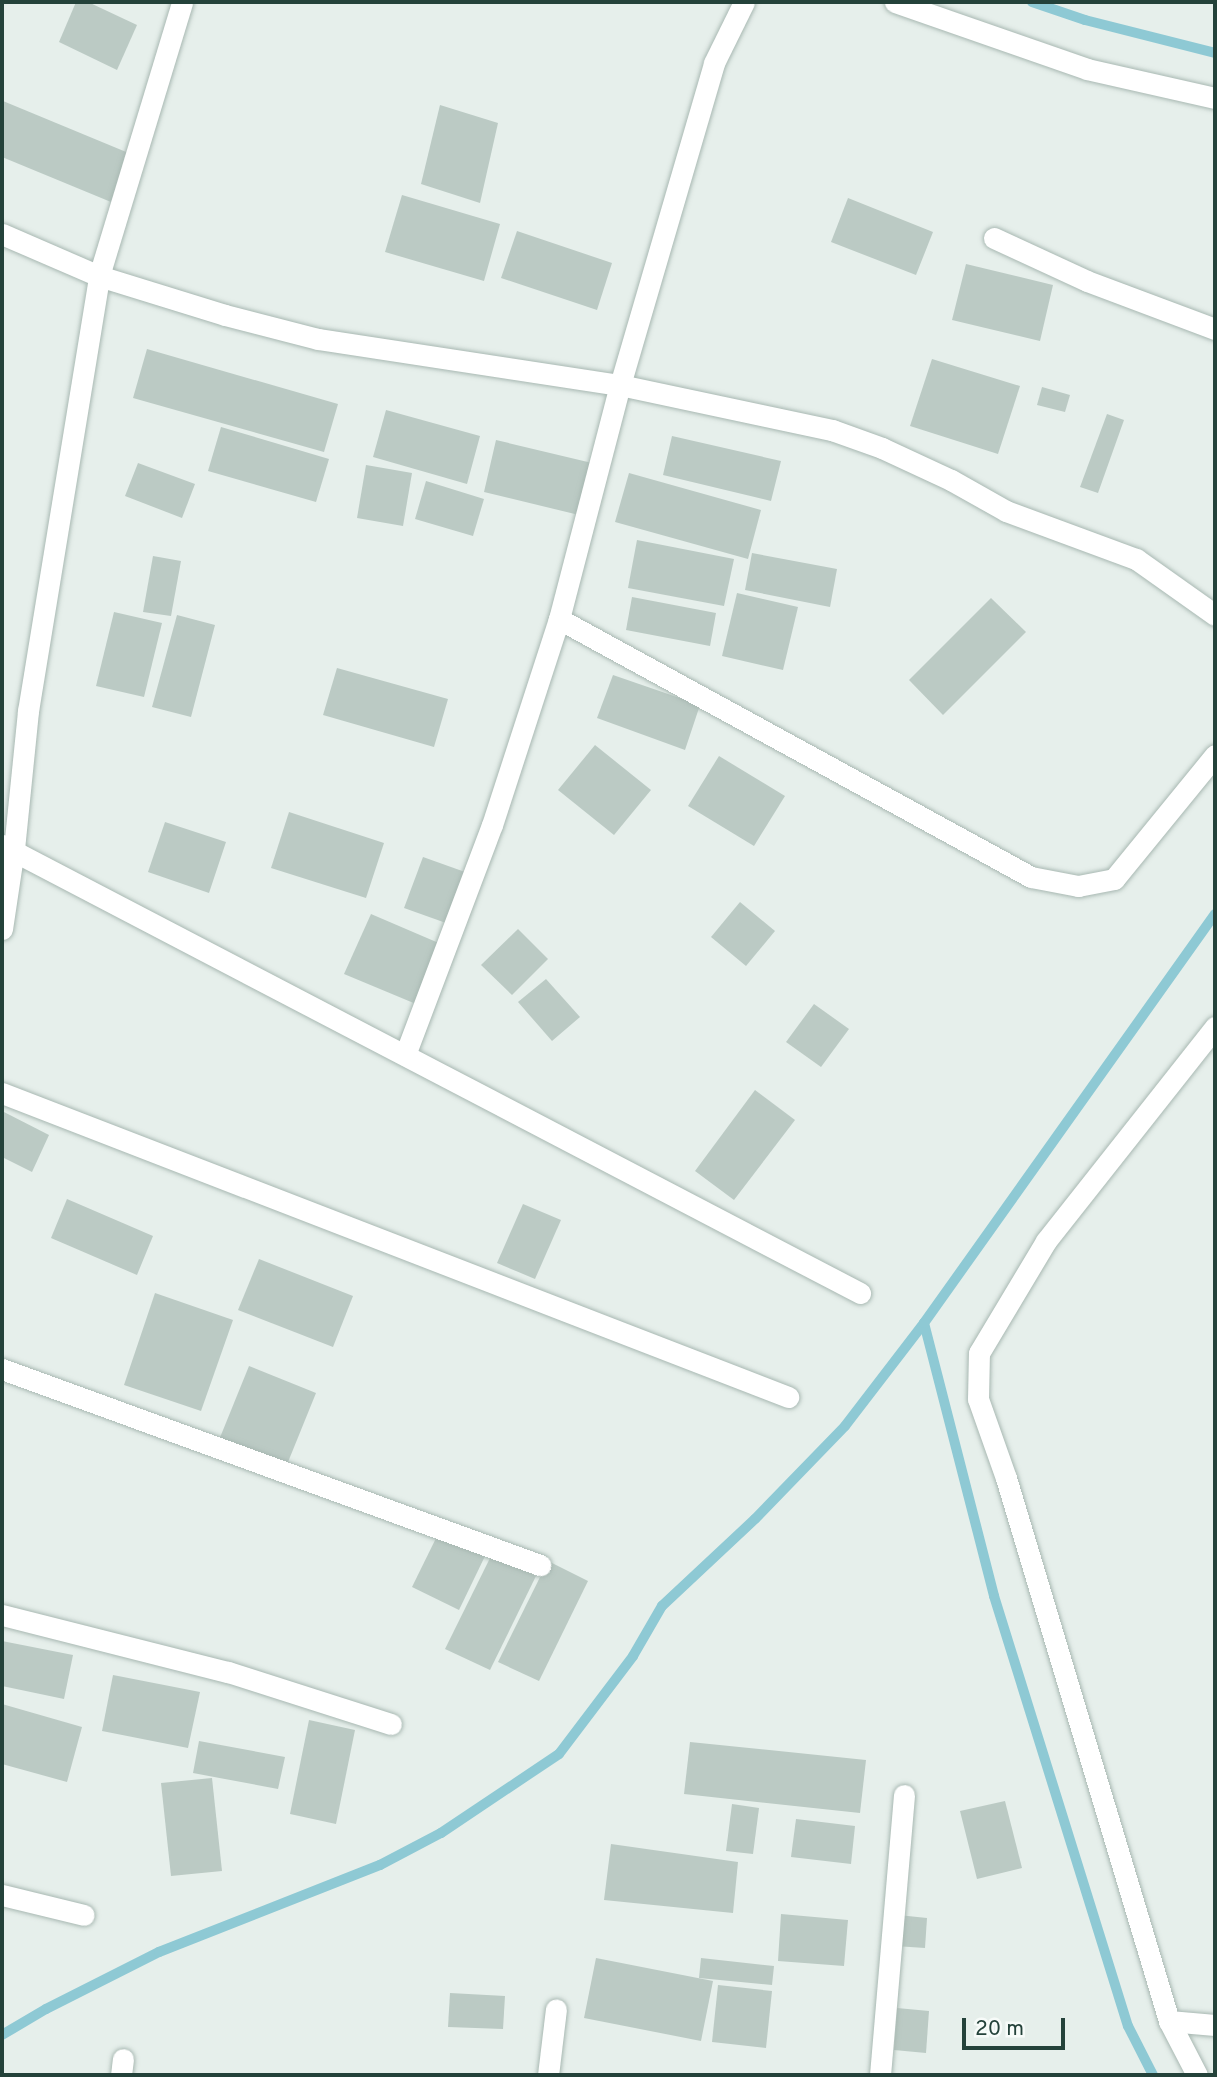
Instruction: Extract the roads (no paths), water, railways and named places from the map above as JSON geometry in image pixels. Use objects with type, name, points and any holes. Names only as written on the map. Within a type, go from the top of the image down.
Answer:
[{"type":"street","points":[[2,929],[8,847],[28,712],[99,276],[182,2]]},
{"type":"street","points":[[405,1055],[492,825],[559,619],[620,385],[714,64],[744,2]]},
{"type":"street","points":[[895,2],[1087,69],[1215,98]]},
{"type":"street","points":[[2,234],[99,276],[225,315],[318,339],[620,385],[832,430],[883,448],[1006,511],[1136,559],[1215,615]]},
{"type":"street","points":[[994,238],[1087,281],[1215,329]]},
{"type":"street","points":[[559,619],[1031,877],[1078,886],[1114,878],[1215,755]]},
{"type":"street","points":[[8,847],[860,1293]]},
{"type":"street","points":[[1196,2075],[1169,2021],[1006,1478],[978,1399],[978,1353],[1046,1241],[1215,1027]]},
{"type":"street","points":[[2,1093],[788,1397]]},
{"type":"street","points":[[2,1369],[540,1565]]},
{"type":"street","points":[[2,1615],[228,1672],[391,1724]]},
{"type":"street","points":[[880,2075],[904,1795]]},
{"type":"street","points":[[2,1895],[84,1915]]},
{"type":"street","points":[[548,2075],[556,2009]]},
{"type":"street","points":[[1169,2021],[1215,2025]]},
{"type":"waterway","points":[[1032,2],[1085,20],[1215,53]]},
{"type":"waterway","points":[[2,2035],[46,2009],[159,1952],[380,1865],[441,1833],[559,1754],[633,1656],[662,1606],[755,1519],[845,1426],[924,1323],[1215,914]]},
{"type":"waterway","points":[[924,1323],[994,1596],[1128,2026],[1153,2075]]}]
